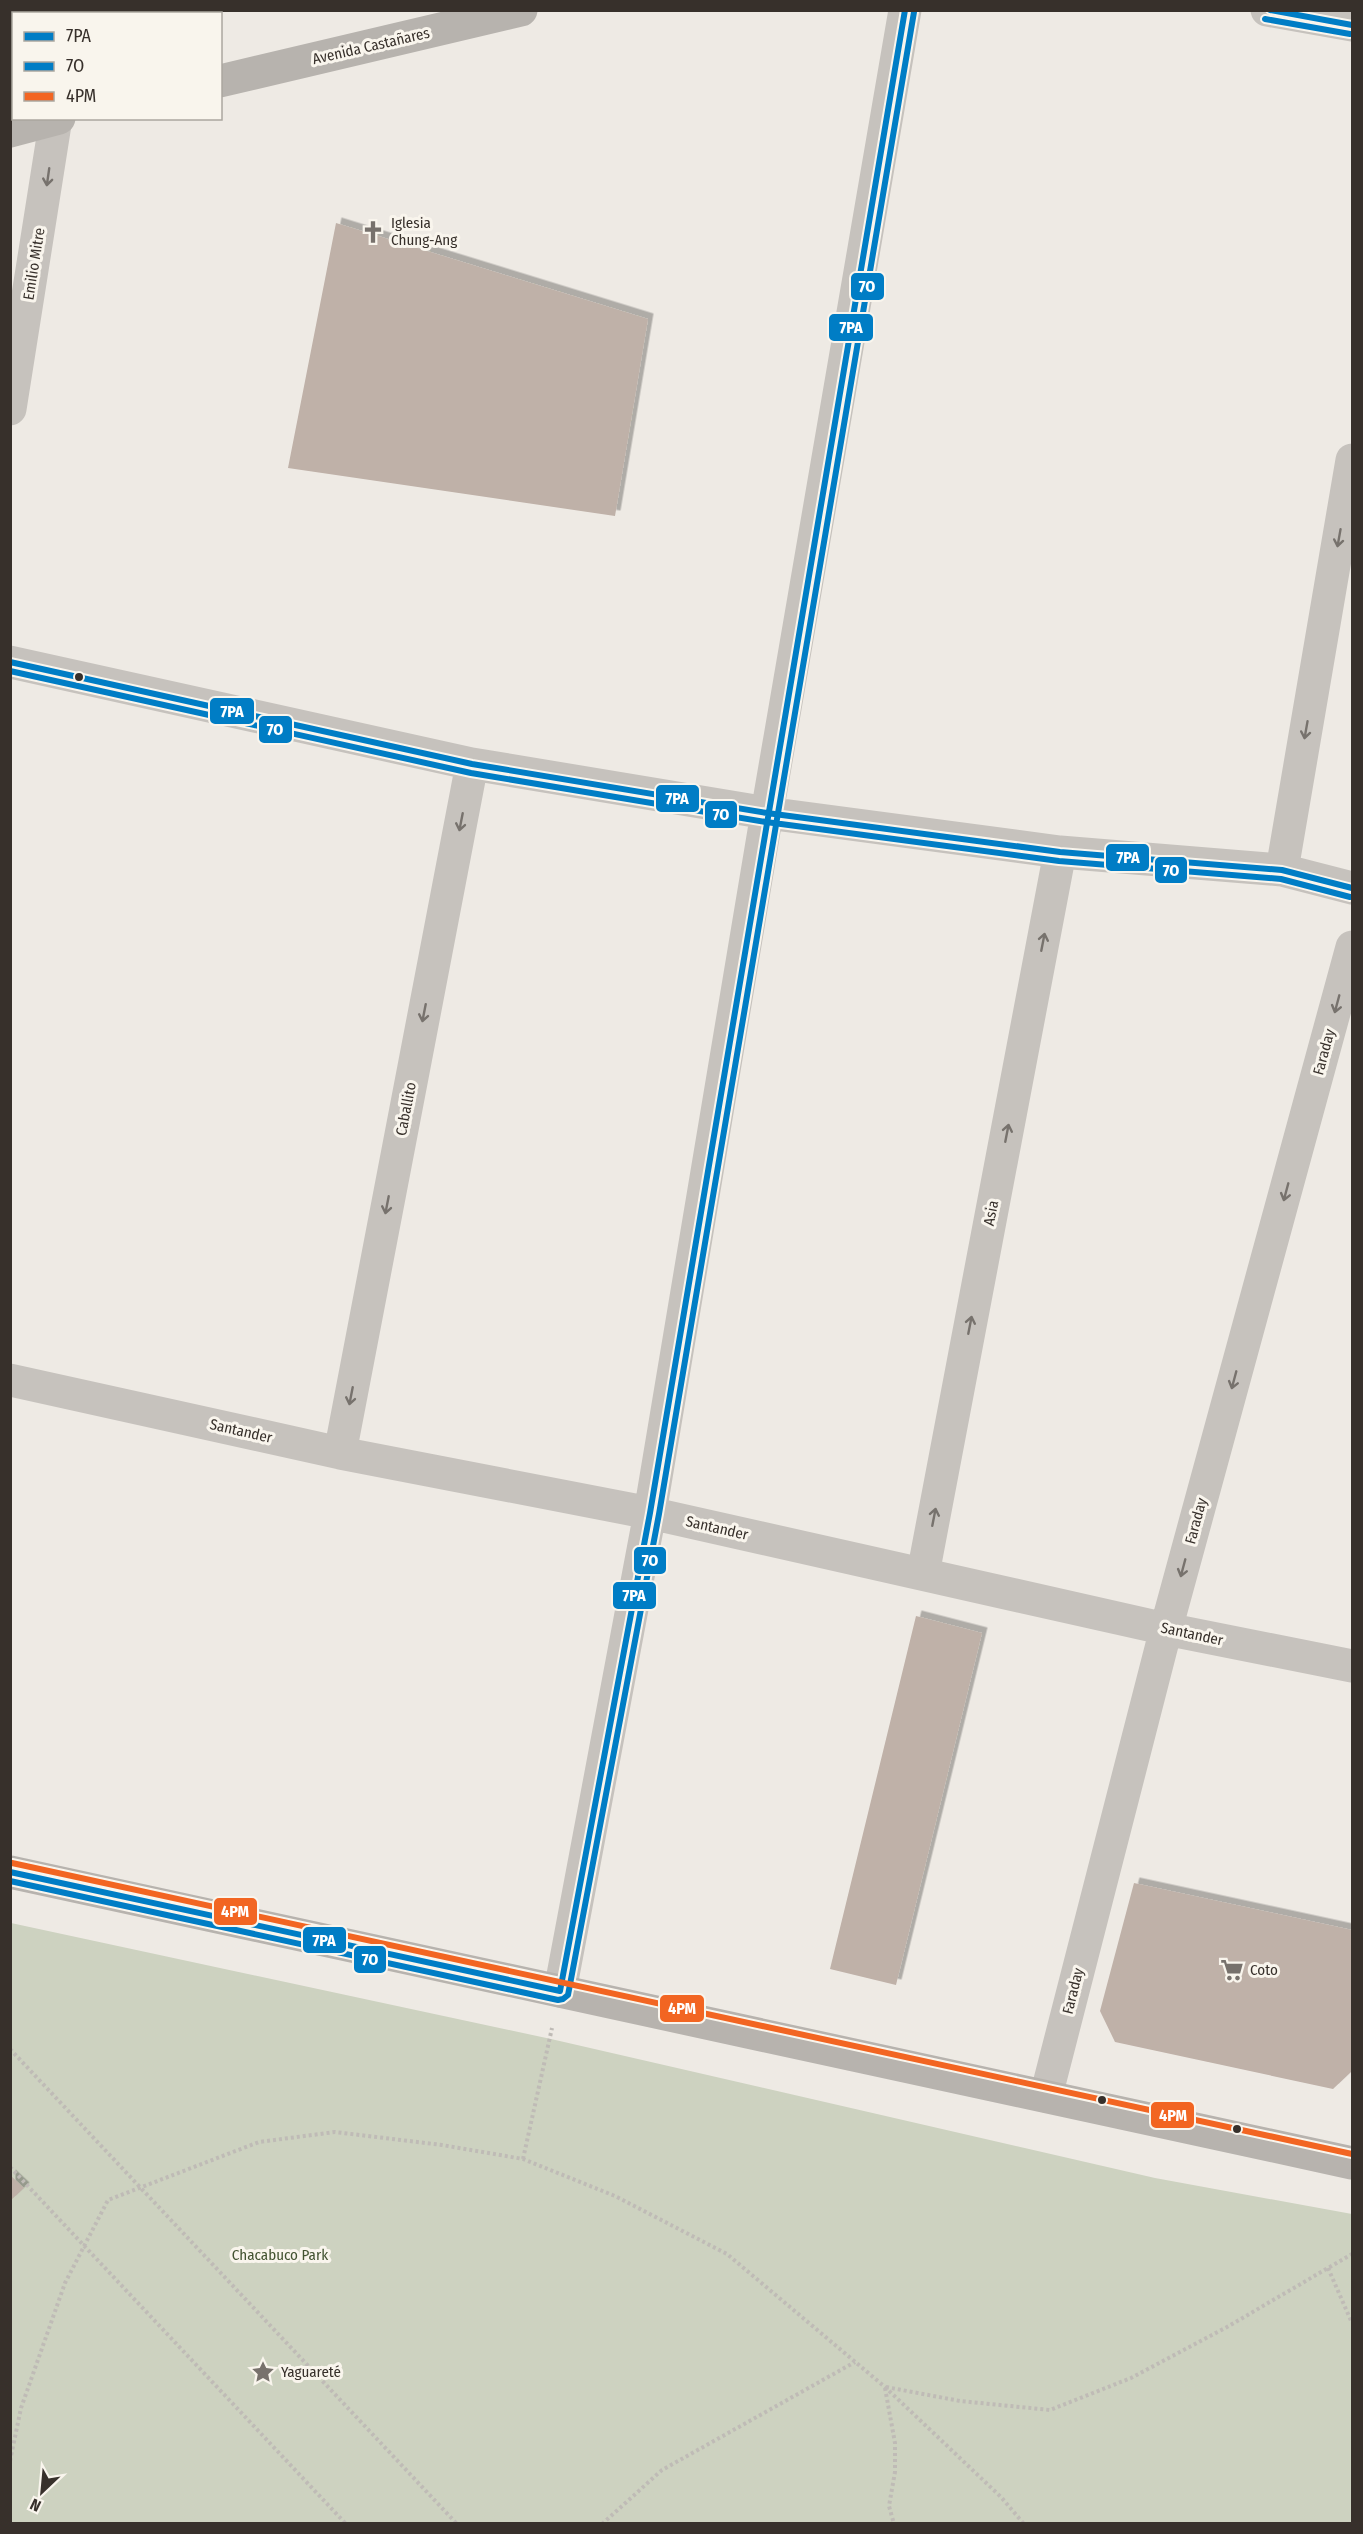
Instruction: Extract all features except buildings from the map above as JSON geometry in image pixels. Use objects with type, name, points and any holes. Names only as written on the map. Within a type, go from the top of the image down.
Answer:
[{"type":"main road","name":"Avenida Castañares","points":[[222,81],[521,10]]},
{"type":"main road","points":[[10,131],[53,120]]},
{"type":"main road","points":[[10,1872],[1353,2163]]},
{"type":"street","points":[[560,1991],[650,1513],[905,10]]},
{"type":"street","points":[[1267,10],[1353,25]]},
{"type":"street","name":"Emilio Mitre","points":[[10,409],[57,120]]},
{"type":"street","points":[[1282,870],[1353,460]]},
{"type":"street","points":[[10,662],[472,764],[767,813],[1060,852],[1282,870],[1353,888]]},
{"type":"street","name":"Caballito","points":[[340,1453],[472,764]]},
{"type":"street","name":"Asia","points":[[923,1574],[1060,852]]},
{"type":"street","name":"Faraday","points":[[1046,2096],[1166,1629],[1353,947]]},
{"type":"street","name":"Santander","points":[[10,1380],[340,1453],[650,1513],[1166,1629],[1353,1666]]},
{"type":"path","points":[[523,2159],[560,1991]]},
{"type":"path","points":[[10,2049],[457,2523]]},
{"type":"path","points":[[10,2461],[21,2408],[65,2283],[108,2200],[259,2142],[334,2132],[442,2145],[523,2159],[615,2196],[727,2254],[885,2387],[1001,2497],[1024,2523]]},
{"type":"path","points":[[10,2167],[346,2523]]},
{"type":"path","points":[[885,2387],[960,2401],[1050,2410],[1131,2378],[1227,2327],[1353,2254]]},
{"type":"path","points":[[1328,2268],[1353,2323]]},
{"type":"path","points":[[602,2523],[662,2470],[855,2362]]},
{"type":"path","points":[[885,2387],[895,2443],[895,2472],[889,2506],[894,2523]]},
{"type":"green space","name":"Chacabuco Park","points":[[11,1923],[551,2039],[1155,2178],[1352,2214],[1352,2523],[11,2524]]},
{"type":"transit line","name":"7PA","points":[[10,1872],[560,1991],[650,1513],[905,10]]},
{"type":"transit line","name":"7PA","points":[[1270,10],[1352,25]]},
{"type":"transit line","name":"7O","points":[[10,1881],[558,2000],[568,1995],[659,1514],[914,12]]},
{"type":"transit line","name":"7O","points":[[1265,19],[1350,34]]},
{"type":"transit line","name":"7PA","points":[[10,662],[472,764],[767,813],[1060,852],[1282,870],[1352,888]]},
{"type":"transit line","name":"7O","points":[[10,671],[471,773],[766,822],[1059,861],[1281,879],[1350,897]]},
{"type":"transit line","name":"4PM","points":[[12,1863],[1352,2154]]},
{"type":"place","name":"Iglesia Chung-Ang","points":[[373,232]]},
{"type":"place","name":"Coto","points":[[1232,1970]]},
{"type":"place","name":"Yaguareté","points":[[263,2372]]}]
